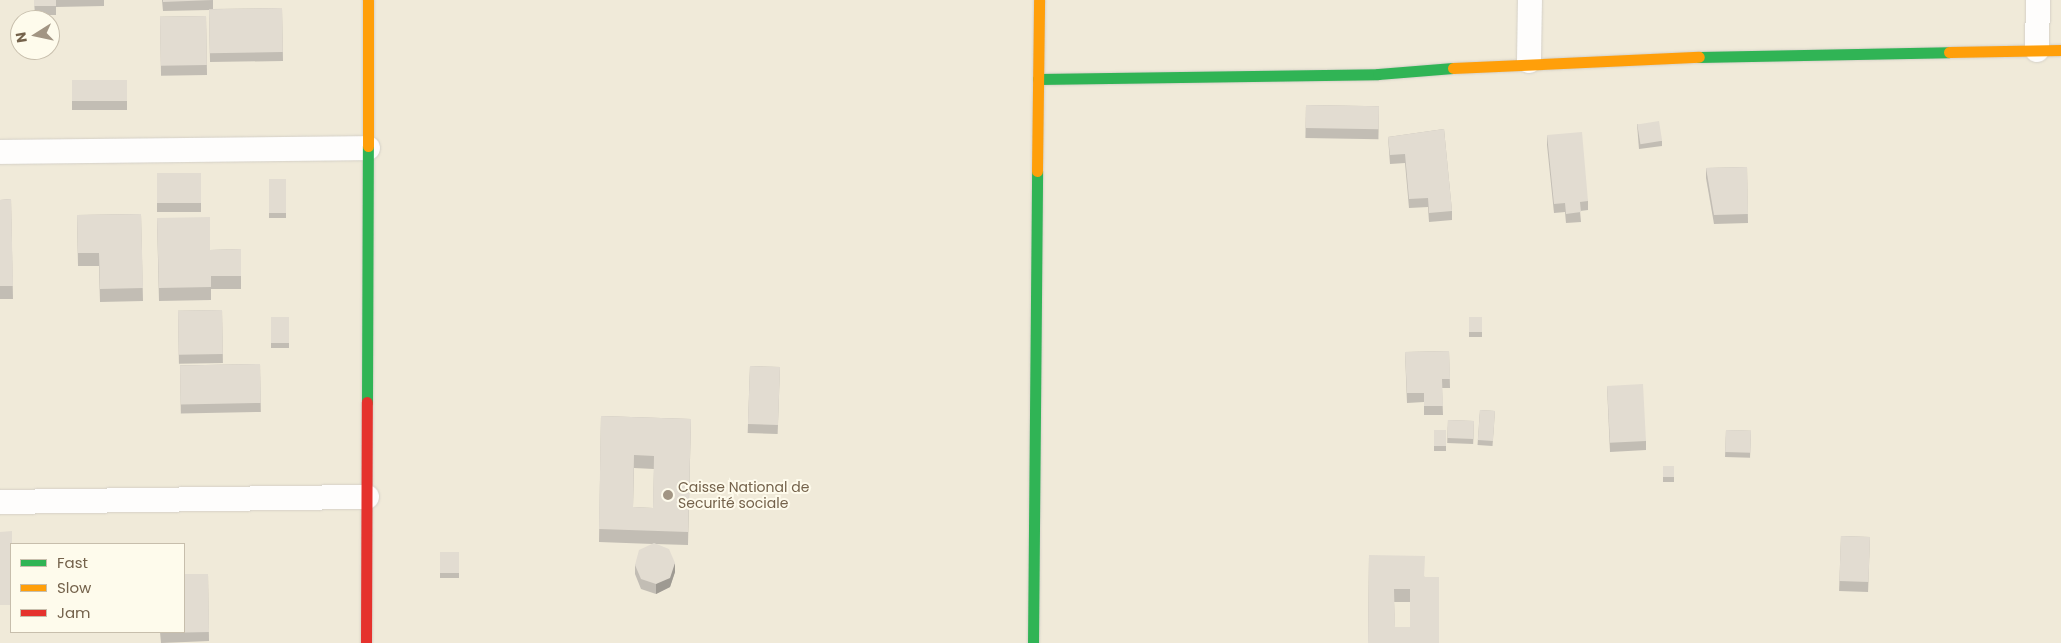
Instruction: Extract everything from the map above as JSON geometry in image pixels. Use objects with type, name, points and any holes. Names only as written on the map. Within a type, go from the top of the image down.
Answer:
[{"type":"main road","points":[[366,643],[368,0]]},
{"type":"main road","points":[[1033,643],[1040,0]]},
{"type":"main road","points":[[1038,79],[1378,74],[1529,61],[2061,50]]},
{"type":"street","points":[[1529,61],[1530,0]]},
{"type":"street","points":[[2037,50],[2038,0]]},
{"type":"street","points":[[0,152],[368,148]]},
{"type":"street","points":[[0,502],[367,497]]},
{"type":"shaded area","points":[[0,0],[2061,0],[2061,643],[0,643]]},
{"type":"building","points":[[34,0],[56,0],[56,6],[34,6]]},
{"type":"building","points":[[163,0],[213,0],[163,2]]},
{"type":"building","points":[[282,8],[283,52],[210,53],[209,9]]},
{"type":"building","points":[[206,16],[207,65],[161,66],[160,17]]},
{"type":"building","points":[[72,80],[127,80],[127,101],[72,101]]},
{"type":"building","points":[[1306,105],[1379,106],[1379,129],[1306,128]]},
{"type":"building","points":[[1659,121],[1662,141],[1640,144],[1637,124]]},
{"type":"building","points":[[1444,129],[1452,211],[1429,213],[1428,198],[1409,199],[1405,154],[1390,155],[1388,137]]},
{"type":"building","points":[[1582,132],[1588,201],[1580,202],[1581,212],[1566,214],[1565,203],[1554,204],[1547,135]]},
{"type":"building","points":[[1747,167],[1748,214],[1714,215],[1706,168]]},
{"type":"building","points":[[157,173],[201,173],[201,203],[157,203]]},
{"type":"building","points":[[269,179],[286,179],[286,213],[269,213]]},
{"type":"building","points":[[11,199],[13,286],[0,286],[0,200]]},
{"type":"building","points":[[141,214],[143,288],[100,289],[99,253],[78,253],[77,215]]},
{"type":"building","points":[[210,217],[210,250],[241,249],[241,276],[211,276],[211,287],[159,288],[157,218]]},
{"type":"building","points":[[222,310],[223,354],[179,355],[178,311]]},
{"type":"building","points":[[271,317],[289,317],[289,343],[271,343]]},
{"type":"building","points":[[1469,317],[1482,317],[1482,332],[1469,332]]},
{"type":"building","points":[[1449,351],[1450,379],[1442,379],[1443,406],[1424,406],[1424,393],[1407,393],[1405,352]]},
{"type":"building","points":[[260,364],[261,403],[181,404],[180,365]]},
{"type":"building","points":[[750,366],[780,367],[778,425],[748,424]]},
{"type":"building","points":[[1643,384],[1646,441],[1610,443],[1607,386]]},
{"type":"building","points":[[1480,410],[1495,411],[1493,441],[1478,440]]},
{"type":"building","points":[[601,416],[691,419],[688,532],[599,529]],"holes":[[[634,455],[654,456],[653,508],[633,507]]]},
{"type":"building","points":[[1448,420],[1474,421],[1473,439],[1447,438]]},
{"type":"building","points":[[1434,430],[1446,430],[1446,446],[1434,446]]},
{"type":"building","points":[[1726,430],[1751,431],[1750,453],[1725,452]]},
{"type":"building","points":[[1663,466],[1674,466],[1674,477],[1663,477]]},
{"type":"building","points":[[12,531],[12,543],[10,543],[10,605],[0,605],[0,532]]},
{"type":"building","points":[[1841,536],[1870,537],[1868,582],[1839,581]]},
{"type":"building","points":[[654,543],[669,549],[675,563],[670,578],[656,584],[641,579],[635,565],[639,550]]},
{"type":"building","points":[[440,552],[459,552],[459,573],[440,573]]},
{"type":"building","points":[[1369,555],[1425,556],[1424,577],[1439,577],[1439,643],[1368,643]],"holes":[[[1394,589],[1410,589],[1410,627],[1395,627]]]},
{"type":"building","points":[[185,574],[208,574],[209,632],[185,632]]},
{"type":"traffic: fast","points":[[1699,57],[1949,52]]},
{"type":"traffic: fast","points":[[1038,79],[1378,74],[1453,68]]},
{"type":"traffic: fast","points":[[367,402],[368,146]]},
{"type":"traffic: fast","points":[[1033,643],[1037,171]]},
{"type":"traffic: slow","points":[[368,0],[368,146]]},
{"type":"traffic: slow","points":[[1037,171],[1039,0]]},
{"type":"traffic: slow","points":[[1949,52],[2061,50]]},
{"type":"traffic: slow","points":[[1453,68],[1699,57]]},
{"type":"traffic: jam","points":[[366,643],[367,402]]},
{"type":"place","name":"Caisse National de Securité sociale","points":[[668,495]]}]
